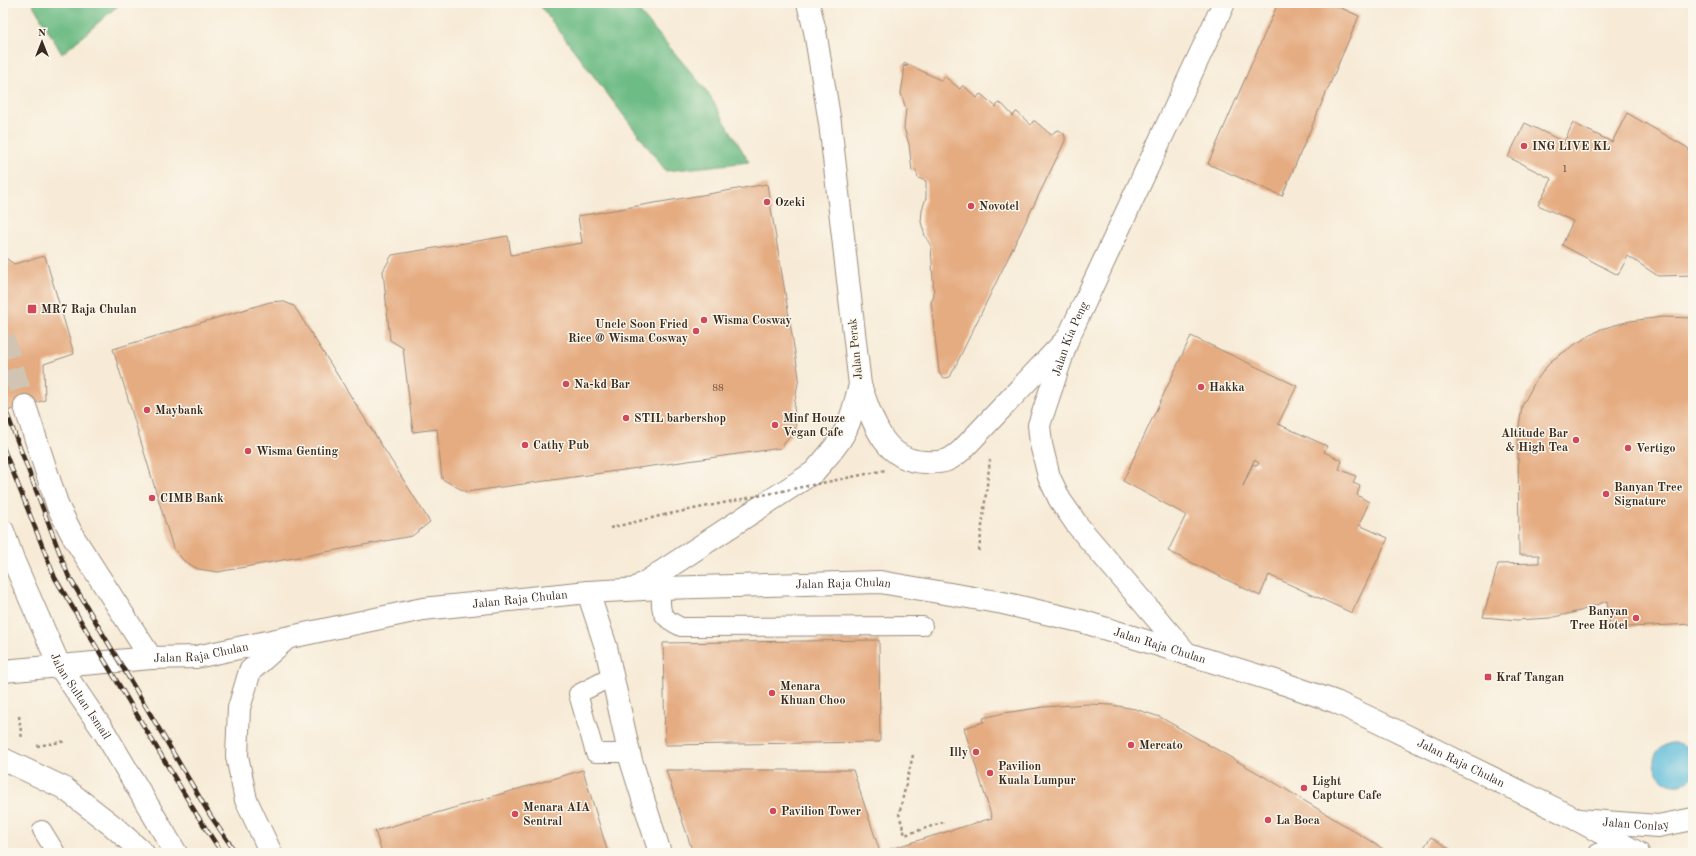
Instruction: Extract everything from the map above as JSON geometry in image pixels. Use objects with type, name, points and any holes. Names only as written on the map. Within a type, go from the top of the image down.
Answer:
[{"type":"main road","name":"Jalan Perak","points":[[635,589],[814,472],[832,452],[844,435],[851,416],[860,385],[830,122],[815,31],[808,3]]},
{"type":"main road","name":"Jalan Kia Peng","points":[[1187,654],[1078,526],[1060,500],[1049,477],[1041,444],[1039,426],[1068,338],[1224,3]]},
{"type":"main road","points":[[860,385],[877,431],[890,448],[906,459],[936,462],[950,460],[962,450],[1068,338]]},
{"type":"main road","points":[[25,406],[58,507],[74,538],[151,658]]},
{"type":"main road","name":"Jalan Sultan Ismail","points":[[3,531],[14,562],[60,667],[105,733],[176,853]]},
{"type":"main road","name":"Jalan Raja Chulan","points":[[3,671],[151,658],[196,657],[423,609],[588,592],[661,588],[880,582],[956,594],[1084,622],[1285,684],[1336,702],[1578,820],[1630,848]]},
{"type":"main road","points":[[588,592],[606,647],[629,753],[660,853]]},
{"type":"main road","points":[[271,853],[246,800],[237,756],[239,708],[250,671],[287,638]]},
{"type":"main road","points":[[3,759],[64,788],[114,826],[143,853]]},
{"type":"main road","name":"Jalan Conlay","points":[[1578,820],[1658,826],[1693,819]]},
{"type":"lane","points":[[661,588],[661,611],[667,620],[681,627],[923,626]]},
{"type":"lane","points":[[613,676],[578,694],[595,753],[629,753]]},
{"type":"lane","points":[[42,830],[56,853]]},
{"type":"lane","points":[[1598,853],[1630,848]]},
{"type":"path","points":[[979,551],[991,454]]},
{"type":"path","points":[[610,528],[664,515],[886,470]]},
{"type":"path","points":[[19,716],[22,740]]},
{"type":"path","points":[[30,747],[66,741]]},
{"type":"path","points":[[914,755],[899,814],[905,835],[944,822]]},
{"type":"green space","points":[[32,3],[121,3],[62,54]]},
{"type":"green space","points":[[538,3],[632,3],[706,90],[749,162],[666,171]]},
{"type":"water","points":[[1671,743],[1684,745],[1693,753],[1693,775],[1684,783],[1675,785],[1666,782],[1659,776],[1655,767],[1654,758],[1660,749]]},
{"type":"building","points":[[1278,3],[1330,3],[1359,16],[1282,196],[1208,164]]},
{"type":"building","points":[[905,63],[907,65],[904,66],[905,67],[908,66],[908,64],[942,81],[944,76],[960,89],[964,86],[977,98],[980,94],[996,107],[998,103],[1003,105],[1013,116],[1017,112],[1031,125],[1033,121],[1035,121],[1050,134],[1052,135],[1055,131],[1059,130],[1065,137],[1065,141],[952,373],[950,377],[945,378],[941,376],[939,372],[931,302],[934,296],[931,246],[925,236],[921,222],[922,210],[926,198],[926,181],[918,178],[916,170],[912,171],[909,144],[904,128],[906,109],[901,93],[904,74],[903,65]]},
{"type":"building","points":[[1627,113],[1688,148],[1693,159],[1693,275],[1658,276],[1628,256],[1618,275],[1562,245],[1573,221],[1538,205],[1552,179],[1508,157],[1525,123],[1564,142],[1573,123],[1612,142]]},
{"type":"building","points":[[767,184],[799,377],[794,406],[796,428],[781,448],[466,492],[442,479],[437,429],[413,432],[403,348],[390,340],[383,271],[392,255],[508,236],[511,255],[582,243],[578,216]]},
{"type":"building","name":"MR7 Raja Chulan","points":[[3,256],[14,264],[45,256],[74,354],[44,364],[45,400],[3,412]]},
{"type":"building","name":"Wisma Genting","points":[[282,301],[294,306],[430,522],[412,536],[218,572],[198,569],[184,561],[173,548],[113,349],[270,302]]},
{"type":"building","name":"Banyan Tree Signature","points":[[1663,317],[1693,318],[1693,624],[1610,628],[1607,601],[1580,611],[1550,618],[1517,620],[1483,617],[1498,564],[1539,563],[1539,555],[1519,555],[1518,434],[1522,406],[1535,382],[1551,361],[1601,329],[1630,321]]},
{"type":"building","points":[[1191,336],[1297,386],[1278,424],[1327,446],[1324,452],[1342,461],[1339,469],[1356,476],[1353,483],[1360,486],[1357,495],[1369,502],[1359,525],[1388,538],[1352,613],[1269,575],[1260,596],[1168,551],[1186,515],[1123,481]],"holes":[[[1254,460],[1259,463],[1257,466],[1253,464],[1243,486]]]},
{"type":"building","name":"Menara Khuan Choo","points":[[879,640],[880,742],[665,745],[663,643]]},
{"type":"building","points":[[1087,704],[1112,705],[1135,709],[1160,717],[1277,784],[1390,853],[693,853],[666,770],[853,770],[880,852],[992,818],[964,728],[984,722],[983,718],[1004,713],[1044,707]]},
{"type":"building","name":"Menara AIA Sentral","points":[[583,770],[608,853],[382,853],[375,831]]},
{"type":"building","points":[[1431,837],[1456,853],[1420,853]]},
{"type":"tunnel","points":[[3,337],[25,406]]},
{"type":"railway","points":[[6,411],[68,575],[210,815],[236,853]]},
{"type":"railway","points":[[3,447],[55,578],[197,815],[222,853]]},
{"type":"place","name":"ING LIVE KL","points":[[1524,146]]},
{"type":"place","name":"Ozeki","points":[[767,202]]},
{"type":"place","name":"Novotel","points":[[971,206]]},
{"type":"place","name":"MR7 Raja Chulan","points":[[32,309]]},
{"type":"place","name":"Wisma Cosway","points":[[704,320]]},
{"type":"place","name":"Uncle Soon Fried Rice @ Wisma Cosway","points":[[696,331]]},
{"type":"place","name":"Na-kd Bar","points":[[566,384]]},
{"type":"place","name":"Hakka","points":[[1201,387]]},
{"type":"place","name":"Maybank","points":[[147,410]]},
{"type":"place","name":"STIL barbershop","points":[[626,418]]},
{"type":"place","name":"Minf Houze Vegan Cafe","points":[[775,425]]},
{"type":"place","name":"Altitude Bar & High Tea","points":[[1576,440]]},
{"type":"place","name":"Cathy Pub","points":[[525,445]]},
{"type":"place","name":"Vertigo","points":[[1628,448]]},
{"type":"place","name":"Wisma Genting","points":[[248,451]]},
{"type":"place","name":"Banyan Tree Signature","points":[[1606,494]]},
{"type":"place","name":"CIMB Bank","points":[[152,498]]},
{"type":"place","name":"Banyan Tree Hotel","points":[[1636,618]]},
{"type":"place","name":"Kraf Tangan","points":[[1488,677]]},
{"type":"place","name":"Menara Khuan Choo","points":[[772,693]]},
{"type":"place","name":"Mercato","points":[[1131,745]]},
{"type":"place","name":"Illy","points":[[976,752]]},
{"type":"place","name":"Pavilion Kuala Lumpur","points":[[990,773]]},
{"type":"place","name":"Light Capture Cafe","points":[[1304,788]]},
{"type":"place","name":"Pavilion Tower","points":[[773,811]]},
{"type":"place","name":"Menara AIA Sentral","points":[[515,814]]},
{"type":"place","name":"La Boca","points":[[1268,820]]}]
